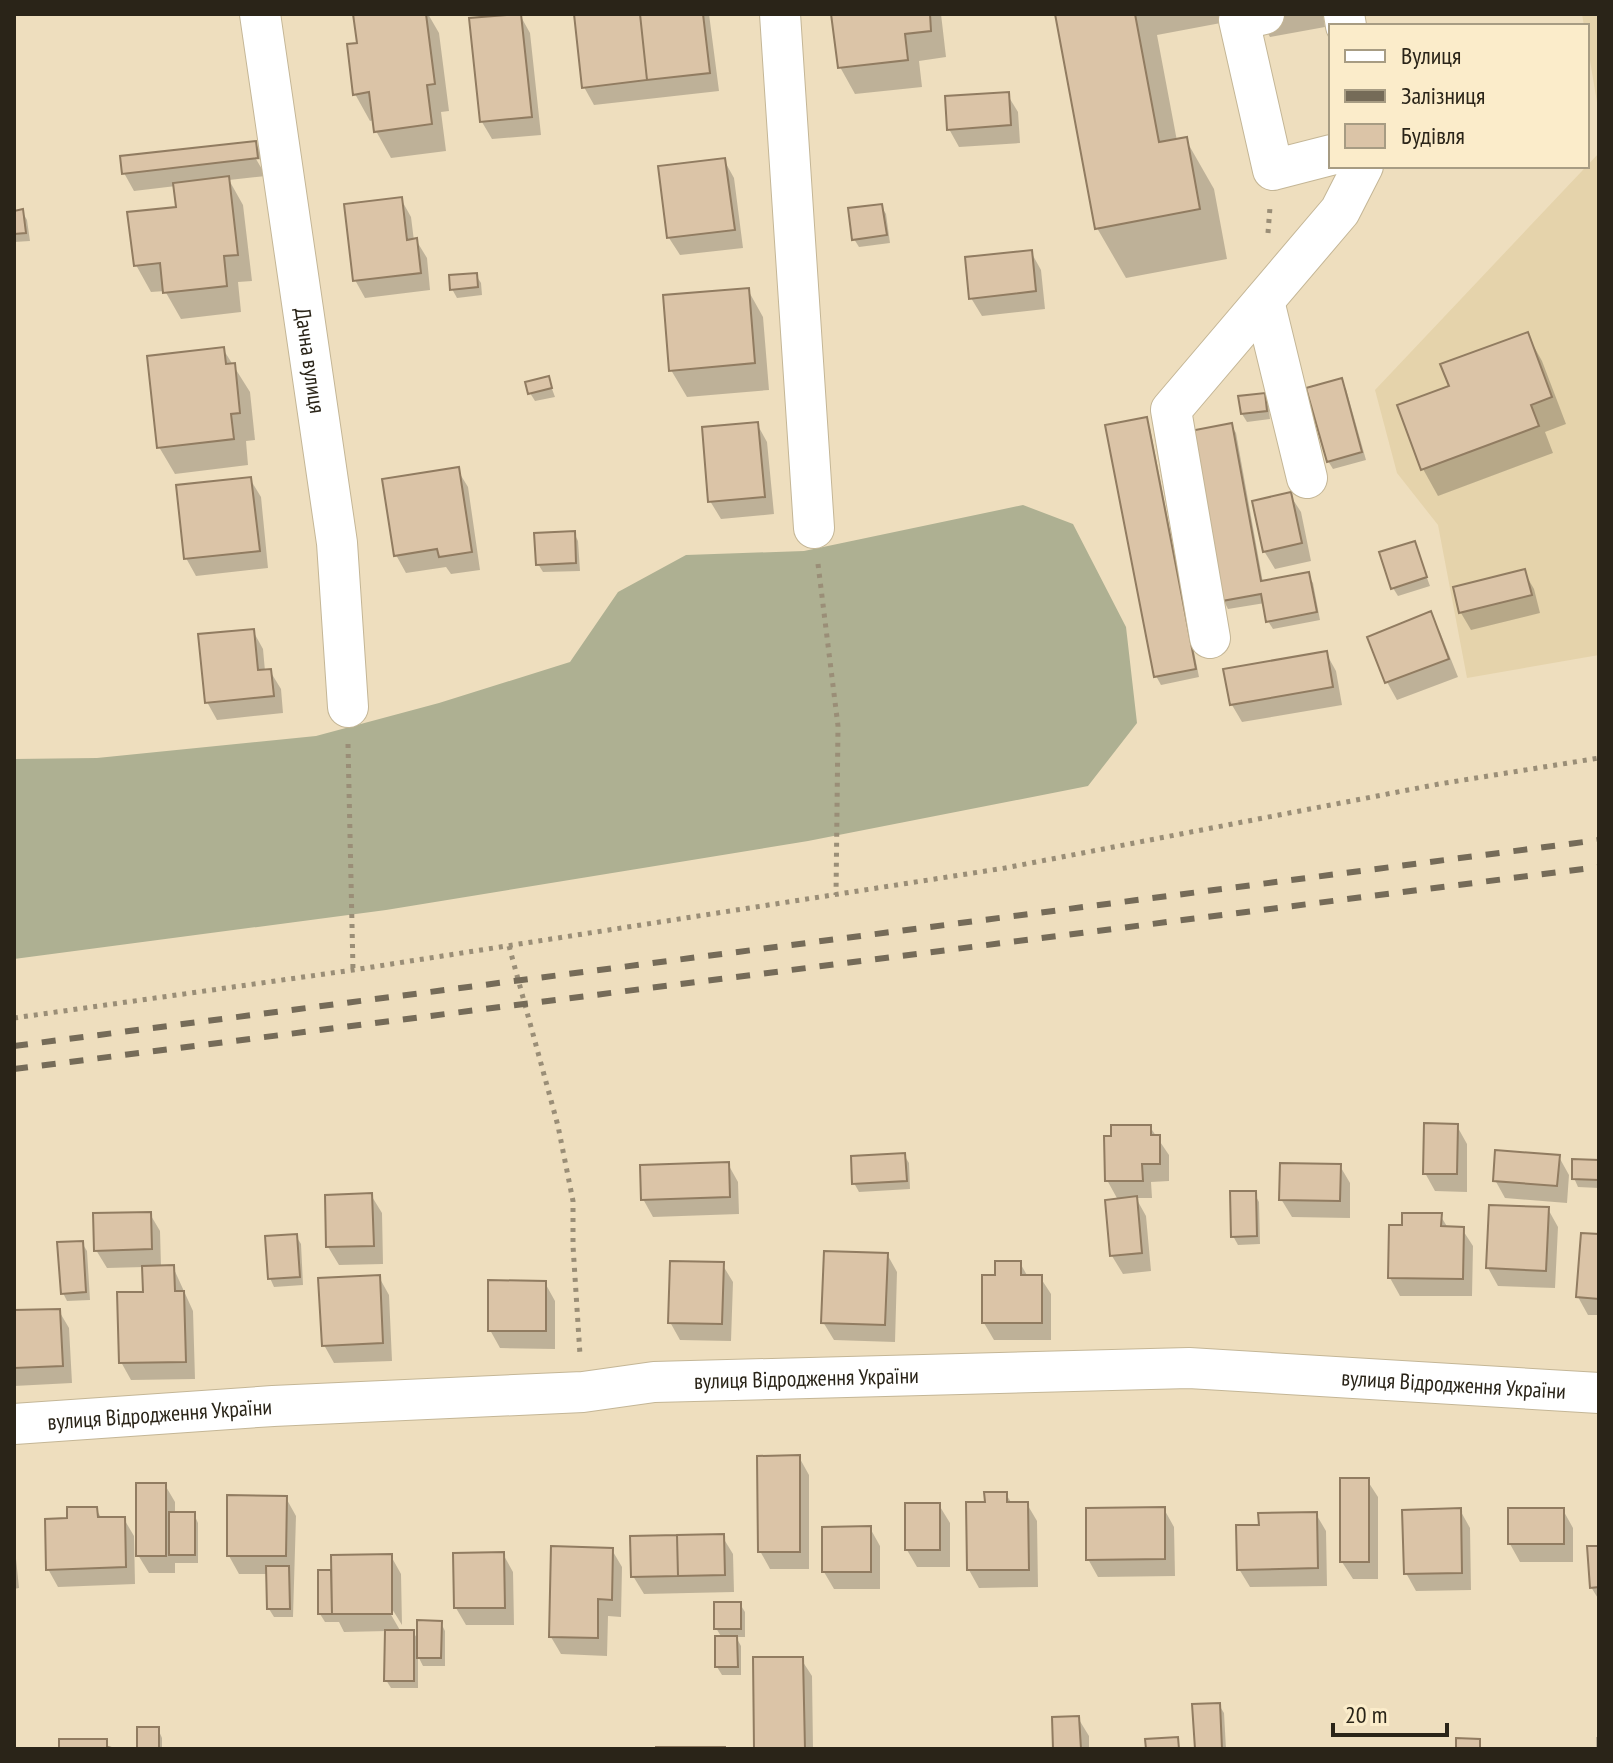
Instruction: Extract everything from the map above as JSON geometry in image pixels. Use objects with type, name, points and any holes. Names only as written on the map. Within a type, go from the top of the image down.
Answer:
[{"type":"street","name":"Дачна вулиця","points":[[260,14],[337,543],[348,707]]},
{"type":"street","points":[[780,14],[814,528]]},
{"type":"street","points":[[1264,14],[1239,20],[1273,170],[1329,156]]},
{"type":"street","points":[[1210,638],[1171,410],[1340,211],[1362,168]]},
{"type":"street","points":[[1264,301],[1307,478]]},
{"type":"street","name":"вулиця Відродження України","points":[[14,1424],[273,1406],[583,1392],[654,1382],[1189,1368],[1599,1393]]},
{"type":"path","points":[[814,528],[838,726],[836,895]]},
{"type":"path","points":[[348,707],[353,970]]},
{"type":"path","points":[[14,1018],[353,970],[1005,868],[1439,784],[1599,758]]},
{"type":"path","points":[[509,946],[558,1126],[573,1201],[583,1392]]},
{"type":"shaded area","points":[[1582,14],[1599,14],[1599,114],[1589,55],[1589,24],[1584,24]]},
{"type":"shaded area","points":[[1599,153],[1599,655],[1467,678],[1438,525],[1397,473],[1375,390],[1585,168],[1589,168],[1589,164]]},
{"type":"green space","points":[[1023,505],[1073,524],[1126,627],[1137,723],[1088,786],[808,841],[386,910],[14,959],[14,759],[97,758],[316,736],[439,703],[570,662],[618,592],[686,555],[804,551]]},
{"type":"building","points":[[353,14],[426,14],[435,84],[427,85],[432,124],[374,132],[369,92],[353,95],[347,44],[357,43]]},
{"type":"building","points":[[521,14],[532,117],[480,122],[469,18]]},
{"type":"building","points":[[574,14],[640,14],[647,80],[582,88]]},
{"type":"building","points":[[640,14],[703,14],[710,73],[647,80]]},
{"type":"building","points":[[831,14],[930,14],[931,31],[905,34],[908,60],[838,68]]},
{"type":"building","points":[[1055,14],[1135,14],[1159,142],[1187,137],[1200,209],[1095,229]]},
{"type":"building","points":[[1009,92],[1011,125],[947,130],[945,96]]},
{"type":"building","points":[[256,141],[258,158],[122,174],[120,156]]},
{"type":"building","points":[[725,158],[735,230],[667,238],[658,166]]},
{"type":"building","points":[[229,176],[238,255],[224,256],[227,286],[163,293],[160,263],[134,266],[127,212],[176,207],[173,183]]},
{"type":"building","points":[[402,197],[407,240],[417,238],[421,273],[353,281],[344,204]]},
{"type":"building","points":[[882,204],[887,235],[852,240],[848,208]]},
{"type":"building","points":[[23,209],[26,233],[14,234],[14,211]]},
{"type":"building","points":[[1032,250],[1036,291],[969,299],[965,257]]},
{"type":"building","points":[[477,273],[478,287],[450,290],[449,275]]},
{"type":"building","points":[[749,288],[755,363],[669,371],[663,295]]},
{"type":"building","points":[[1528,332],[1552,397],[1531,405],[1539,426],[1421,470],[1397,405],[1449,386],[1440,364]]},
{"type":"building","points":[[224,347],[226,364],[235,363],[240,413],[231,414],[234,439],[157,448],[147,356]]},
{"type":"building","points":[[549,376],[552,388],[528,394],[525,382]]},
{"type":"building","points":[[1342,378],[1362,452],[1327,462],[1306,388]]},
{"type":"building","points":[[1265,393],[1267,411],[1241,414],[1238,396]]},
{"type":"building","points":[[1147,417],[1196,669],[1154,677],[1105,425]]},
{"type":"building","points":[[758,422],[765,497],[708,502],[702,427]]},
{"type":"building","points":[[1232,423],[1261,581],[1309,572],[1317,612],[1266,622],[1261,594],[1222,601],[1190,431]]},
{"type":"building","points":[[459,467],[472,552],[439,557],[437,549],[394,556],[382,479]]},
{"type":"building","points":[[251,477],[260,551],[184,559],[176,485]]},
{"type":"building","points":[[1291,492],[1302,543],[1263,552],[1252,501]]},
{"type":"building","points":[[575,531],[576,563],[536,565],[534,533]]},
{"type":"building","points":[[1415,541],[1427,577],[1391,589],[1379,552]]},
{"type":"building","points":[[1525,569],[1532,595],[1459,613],[1453,587]]},
{"type":"building","points":[[1431,611],[1449,659],[1385,683],[1367,637]]},
{"type":"building","points":[[254,629],[258,670],[271,669],[274,696],[205,703],[198,634]]},
{"type":"building","points":[[1327,651],[1333,687],[1230,705],[1223,669]]},
{"type":"building","points":[[1424,1123],[1458,1124],[1457,1174],[1423,1174]]},
{"type":"building","points":[[1111,1125],[1151,1125],[1151,1135],[1160,1135],[1160,1164],[1142,1164],[1143,1181],[1105,1181],[1104,1136],[1111,1136]]},
{"type":"building","points":[[1495,1150],[1560,1155],[1557,1186],[1493,1181]]},
{"type":"building","points":[[905,1153],[907,1181],[852,1184],[851,1156]]},
{"type":"building","points":[[1572,1159],[1599,1160],[1599,1180],[1572,1179]]},
{"type":"building","points":[[729,1162],[730,1197],[641,1200],[640,1165]]},
{"type":"building","points":[[1280,1163],[1341,1164],[1340,1201],[1279,1200]]},
{"type":"building","points":[[1230,1191],[1256,1191],[1257,1236],[1231,1237]]},
{"type":"building","points":[[372,1193],[374,1246],[326,1247],[325,1195]]},
{"type":"building","points":[[1137,1196],[1142,1253],[1110,1256],[1105,1200]]},
{"type":"building","points":[[1489,1205],[1549,1207],[1546,1271],[1486,1268]]},
{"type":"building","points":[[151,1212],[152,1249],[94,1251],[93,1213]]},
{"type":"building","points":[[1402,1213],[1442,1213],[1441,1226],[1464,1227],[1463,1279],[1388,1278],[1389,1225],[1402,1225]]},
{"type":"building","points":[[1581,1233],[1599,1234],[1599,1299],[1576,1297]]},
{"type":"building","points":[[297,1234],[300,1277],[268,1279],[265,1236]]},
{"type":"building","points":[[83,1241],[86,1292],[61,1294],[57,1242]]},
{"type":"building","points":[[824,1251],[888,1253],[885,1325],[821,1323]]},
{"type":"building","points":[[670,1261],[724,1262],[722,1324],[668,1323]]},
{"type":"building","points":[[995,1261],[1021,1261],[1021,1275],[1042,1275],[1042,1323],[982,1323],[982,1275],[995,1275]]},
{"type":"building","points":[[174,1265],[175,1291],[184,1291],[186,1362],[119,1363],[117,1292],[143,1292],[142,1266]]},
{"type":"building","points":[[380,1275],[383,1343],[322,1346],[318,1278]]},
{"type":"building","points":[[488,1280],[546,1281],[546,1331],[488,1331]]},
{"type":"building","points":[[60,1309],[63,1366],[14,1368],[14,1310]]},
{"type":"building","points":[[800,1455],[800,1552],[758,1552],[757,1456]]},
{"type":"building","points":[[1340,1478],[1369,1478],[1369,1562],[1340,1562]]},
{"type":"building","points":[[136,1483],[166,1483],[166,1556],[136,1556]]},
{"type":"building","points":[[984,1492],[1007,1492],[1007,1502],[1028,1502],[1029,1570],[967,1570],[966,1502],[985,1502]]},
{"type":"building","points":[[227,1495],[287,1496],[286,1556],[227,1556]]},
{"type":"building","points":[[905,1503],[940,1503],[940,1550],[905,1550]]},
{"type":"building","points":[[67,1507],[97,1507],[98,1517],[125,1517],[126,1567],[46,1570],[45,1519],[67,1518]]},
{"type":"building","points":[[1165,1507],[1165,1559],[1086,1560],[1086,1508]]},
{"type":"building","points":[[1461,1508],[1462,1573],[1404,1574],[1402,1510]]},
{"type":"building","points":[[1508,1508],[1564,1508],[1564,1544],[1508,1544]]},
{"type":"building","points":[[169,1512],[195,1512],[195,1555],[169,1555]]},
{"type":"building","points":[[1317,1512],[1318,1568],[1237,1570],[1236,1525],[1259,1525],[1258,1513]]},
{"type":"building","points":[[871,1526],[871,1572],[822,1572],[822,1527]]},
{"type":"building","points":[[724,1534],[725,1575],[678,1576],[677,1535]]},
{"type":"building","points":[[677,1535],[678,1576],[631,1577],[630,1536]]},
{"type":"building","points":[[551,1546],[613,1548],[612,1600],[598,1599],[598,1638],[549,1637]]},
{"type":"building","points":[[1587,1546],[1599,1546],[1599,1587],[1590,1588]]},
{"type":"building","points":[[504,1552],[505,1608],[454,1608],[453,1553]]},
{"type":"building","points":[[392,1554],[392,1614],[332,1614],[331,1555]]},
{"type":"building","points":[[266,1566],[289,1566],[290,1609],[267,1609]]},
{"type":"building","points":[[318,1570],[331,1570],[332,1614],[318,1614]]},
{"type":"building","points":[[714,1602],[741,1602],[741,1629],[714,1629]]},
{"type":"building","points":[[417,1620],[442,1621],[441,1658],[417,1658]]},
{"type":"building","points":[[385,1630],[414,1630],[414,1681],[384,1681]]},
{"type":"building","points":[[715,1636],[737,1636],[738,1667],[715,1667]]},
{"type":"building","points":[[753,1657],[803,1657],[805,1749],[754,1749]]},
{"type":"building","points":[[1220,1703],[1222,1749],[1195,1749],[1192,1704]]},
{"type":"building","points":[[1079,1716],[1081,1749],[1053,1749],[1052,1717]]},
{"type":"building","points":[[137,1727],[159,1727],[159,1749],[137,1749]]},
{"type":"building","points":[[1178,1737],[1179,1749],[1146,1749],[1145,1739]]},
{"type":"building","points":[[1456,1738],[1480,1739],[1480,1749],[1456,1749]]},
{"type":"building","points":[[59,1739],[107,1739],[107,1747],[116,1749],[59,1749]]},
{"type":"building","points":[[725,1747],[725,1749],[656,1749]]},
{"type":"railway","points":[[14,1046],[1599,840]]},
{"type":"railway","points":[[14,1069],[1599,867]]}]
